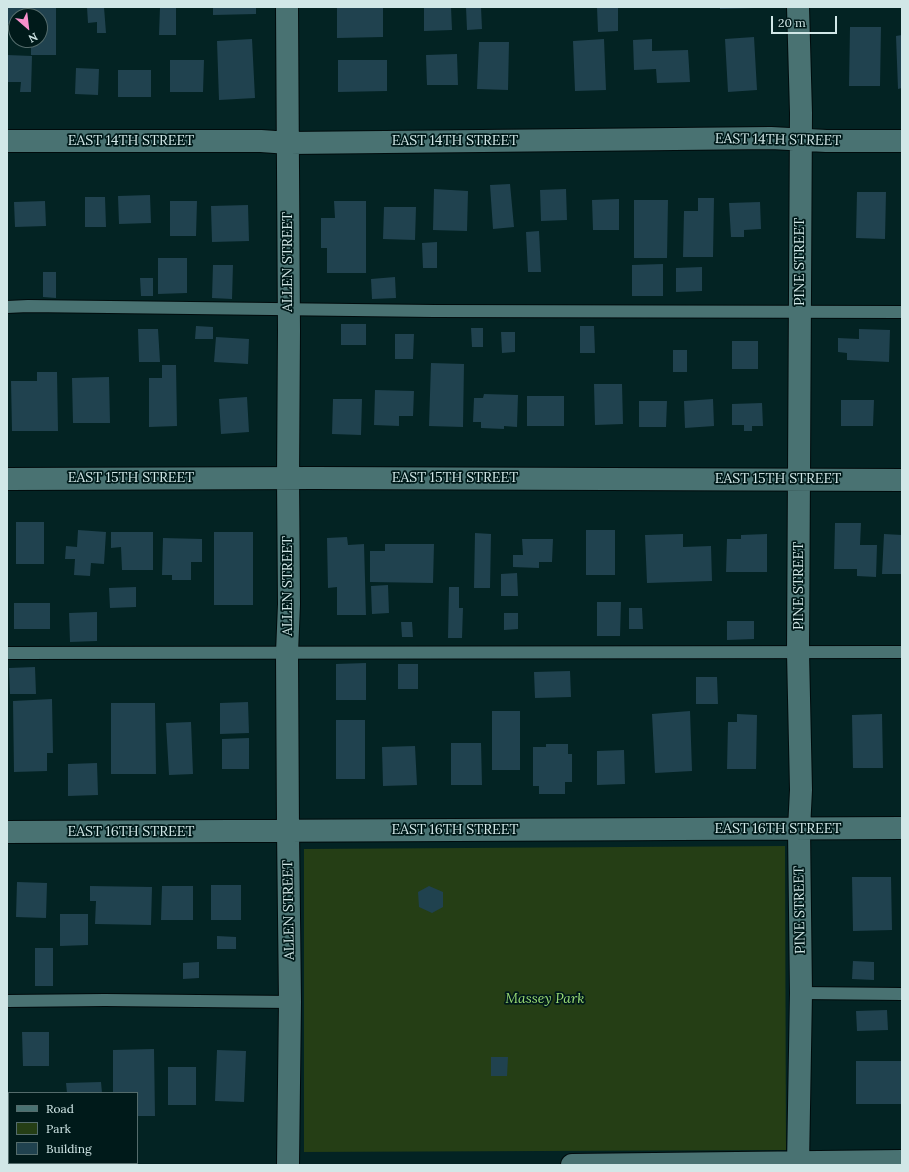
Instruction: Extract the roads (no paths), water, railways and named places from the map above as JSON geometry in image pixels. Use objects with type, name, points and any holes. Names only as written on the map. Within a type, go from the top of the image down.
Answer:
[{"type":"street","name":"ALLEN STREET","points":[[287,7],[289,143],[289,604],[287,653],[290,1002],[288,1165]]},
{"type":"street","name":"PINE STREET","points":[[798,7],[800,141],[800,480],[798,652],[801,790],[799,829],[801,993],[798,1164]]},
{"type":"street","name":"EAST 14TH STREET","points":[[7,141],[254,141],[289,143],[771,138],[800,141],[902,141]]},
{"type":"street","name":"EAST 15TH STREET","points":[[7,479],[288,478],[902,480]]},
{"type":"street","name":"EAST 16TH STREET","points":[[7,832],[902,828]]},
{"type":"street","points":[[572,1165],[798,1164],[902,1161]]},
{"type":"lane","points":[[7,307],[288,308],[434,311],[902,312]]},
{"type":"lane","points":[[7,653],[902,652]]},
{"type":"lane","points":[[801,993],[902,994]]},
{"type":"lane","points":[[7,1001],[105,1000],[290,1002]]},
{"type":"park label","name":"Massey Park","points":[[545,999]]}]
